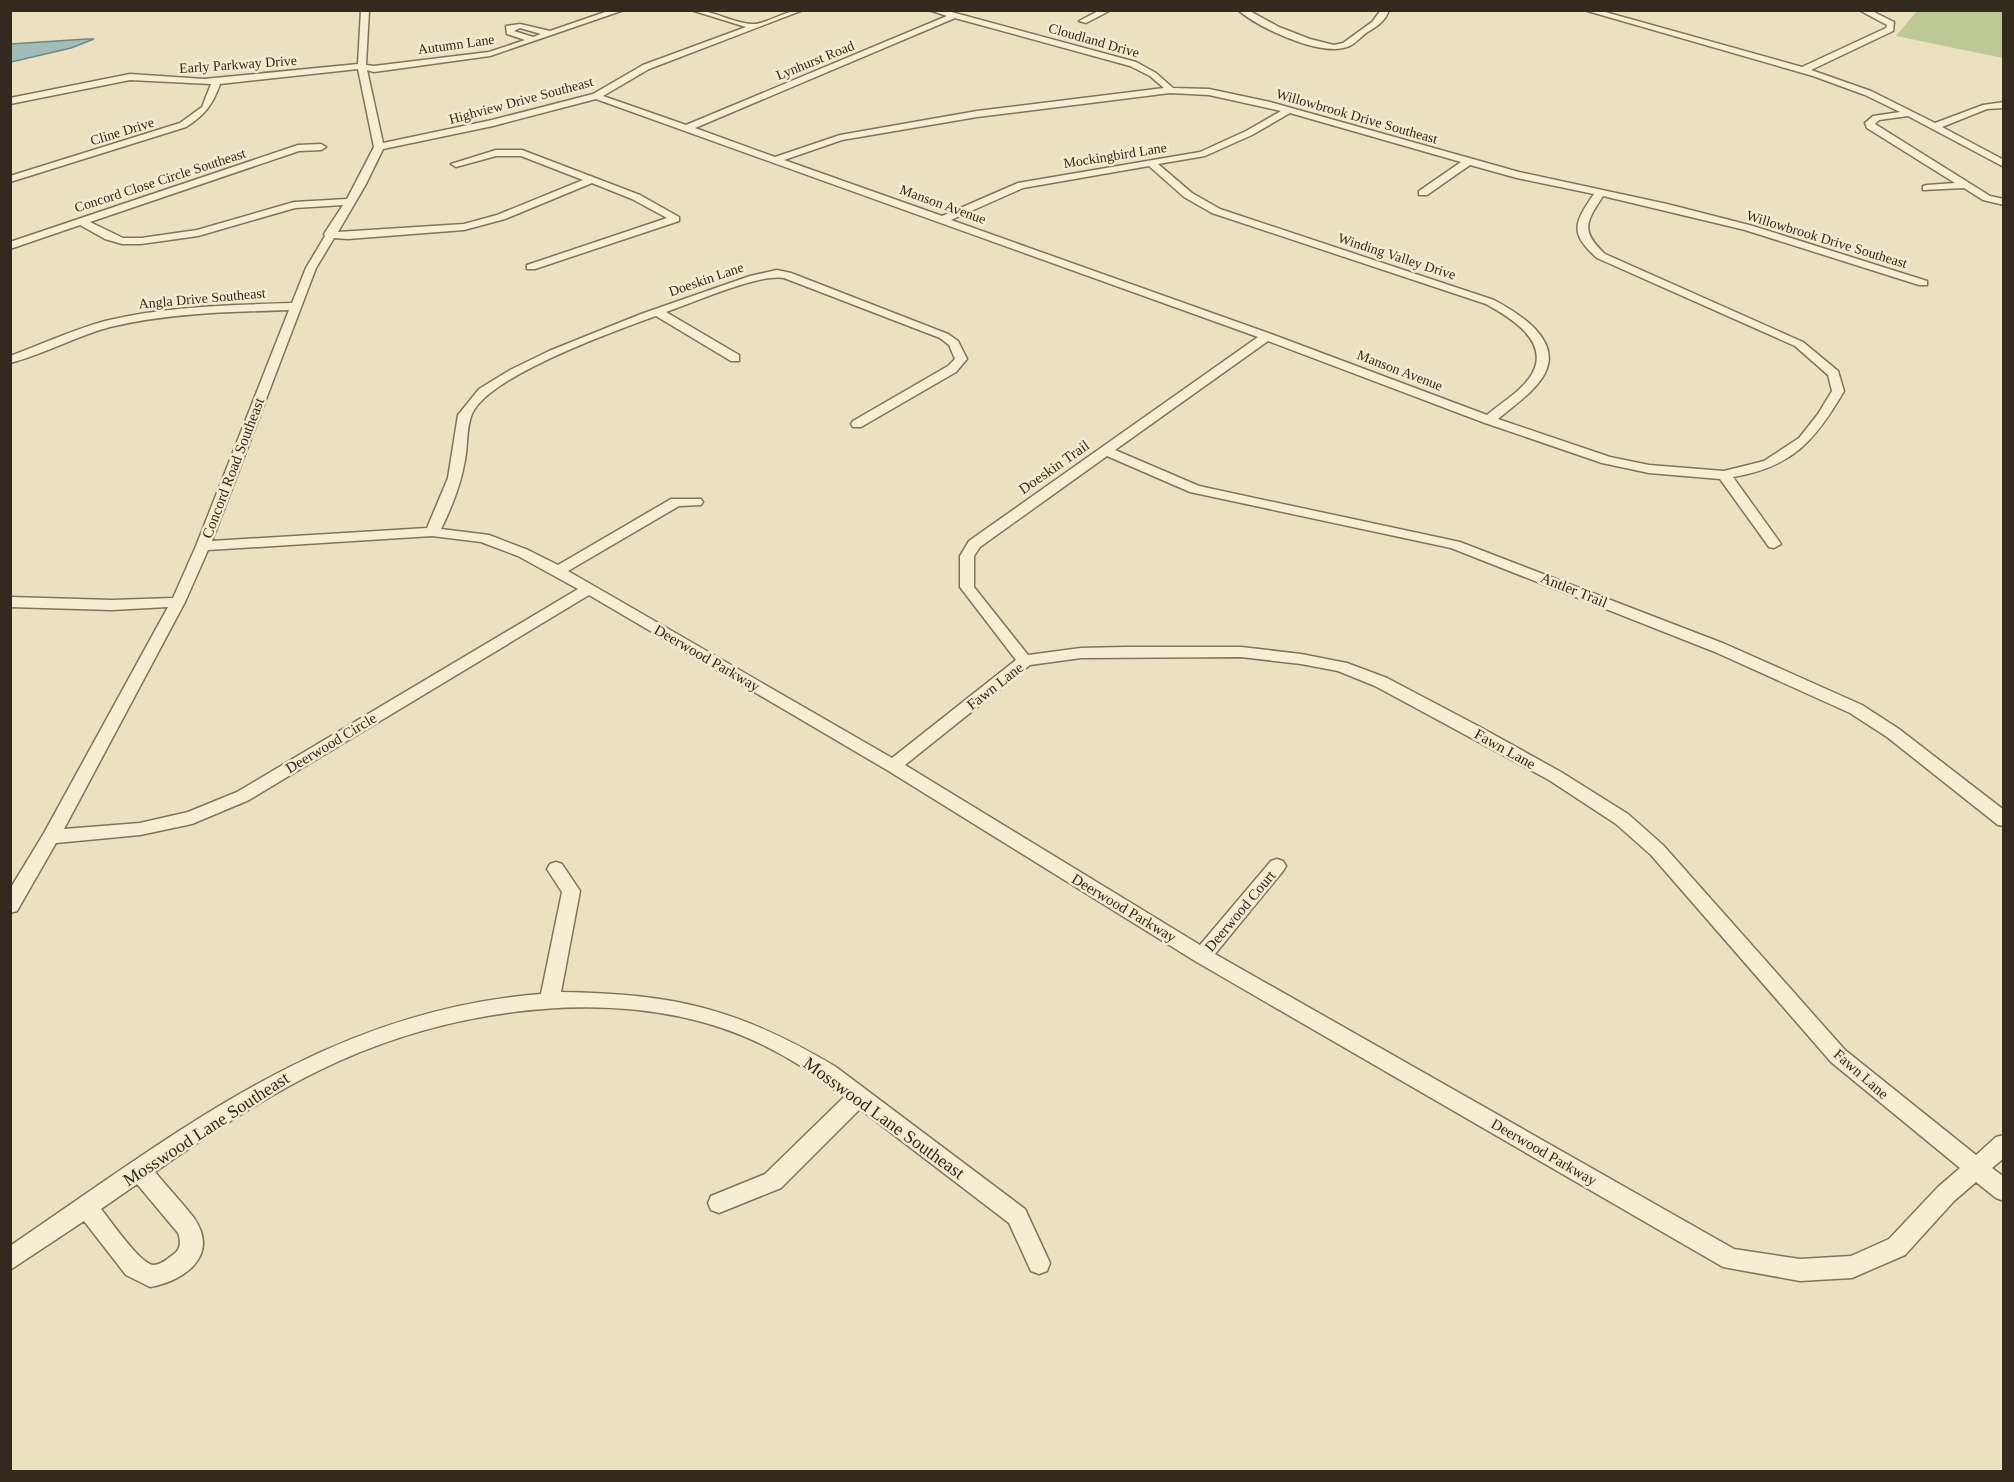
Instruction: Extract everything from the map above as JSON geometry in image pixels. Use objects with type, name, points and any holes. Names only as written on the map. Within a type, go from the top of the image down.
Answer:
[{"type":"street","points":[[365,10],[362,66],[379,147]]},
{"type":"street","name":"Autumn Lane","points":[[362,66],[374,69],[490,54],[621,10]]},
{"type":"street","points":[[695,10],[754,27]]},
{"type":"street","name":"Highview Drive Southeast","points":[[379,147],[493,123],[596,96],[646,67],[799,10]]},
{"type":"street","name":"Cloudland Drive","points":[[933,10],[1132,64],[1148,70],[1164,82],[1170,90]]},
{"type":"street","points":[[1083,21],[1107,10]]},
{"type":"street","points":[[1242,10],[1278,30],[1320,45],[1335,47],[1343,46],[1380,20],[1385,10]]},
{"type":"street","points":[[1803,70],[1890,29],[1891,24],[1863,10]]},
{"type":"street","points":[[1593,11],[1694,38],[1850,85],[1911,113],[2004,164]]},
{"type":"street","name":"Lynhurst Road","points":[[687,128],[954,16]]},
{"type":"street","points":[[534,40],[510,32],[509,28],[520,26],[552,34]]},
{"type":"street","name":"Early Parkway Drive","points":[[10,101],[130,77],[153,77],[182,83],[362,66]]},
{"type":"street","name":"Cline Drive","points":[[10,179],[183,125],[203,113],[215,83],[218,81]]},
{"type":"street","name":"Willowbrook Drive Southeast","points":[[774,160],[840,138],[977,114],[1170,90],[1235,95],[1468,162],[1749,228],[1923,283]]},
{"type":"street","name":"Manson Avenue","points":[[596,96],[1267,336],[1489,420],[1607,460],[1649,469],[1725,475],[1769,464],[1804,441],[1824,415],[1838,391],[1833,374],[1799,344],[1784,336],[1601,256],[1581,237],[1580,226],[1599,194]]},
{"type":"street","points":[[1936,126],[1950,123],[1984,105],[2004,105]]},
{"type":"street","name":"Mockingbird Lane","points":[[942,220],[1021,185],[1152,164],[1215,150],[1289,110]]},
{"type":"street","points":[[1911,113],[1876,118],[1870,126],[1987,198],[2004,202]]},
{"type":"street","name":"Concord Close Circle Southeast","points":[[10,246],[297,148],[321,147]]},
{"type":"street","name":"Concord Road Southeast","points":[[10,906],[51,837],[178,602],[203,546],[295,306],[316,258],[350,202],[379,147]]},
{"type":"street","points":[[456,164],[496,153],[522,153],[636,197],[675,219],[531,267]]},
{"type":"street","points":[[1423,193],[1468,162]]},
{"type":"street","name":"Winding Valley Drive","points":[[1152,164],[1188,195],[1216,211],[1490,302],[1516,316],[1534,334],[1542,354],[1541,368],[1526,387],[1489,420]]},
{"type":"street","points":[[329,234],[371,234],[464,227],[501,217],[591,180]]},
{"type":"street","points":[[1927,188],[1965,185]]},
{"type":"street","points":[[80,221],[109,237],[122,241],[141,241],[198,233],[294,205],[350,202]]},
{"type":"street","name":"Doeskin Lane","points":[[432,532],[447,502],[459,460],[466,411],[481,392],[501,378],[543,359],[658,312],[754,278],[777,273],[922,326],[954,343],[961,359],[952,369],[857,424]]},
{"type":"street","name":"Angla Drive Southeast","points":[[10,360],[106,325],[136,318],[162,314],[295,306]]},
{"type":"street","points":[[658,312],[735,358]]},
{"type":"street","name":"Doeskin Trail","points":[[1025,661],[967,587],[967,556],[974,544],[1267,336]]},
{"type":"street","name":"Antler Trail","points":[[1106,451],[1195,489],[1455,544],[1720,648],[1856,709],[1893,733],[2004,820]]},
{"type":"street","points":[[1725,475],[1774,544]]},
{"type":"street","points":[[558,571],[676,502],[696,502]]},
{"type":"street","name":"Deerwood Parkway","points":[[203,546],[432,532],[484,538],[523,553],[558,571],[893,766],[1202,956],[1731,1259],[1800,1270],[1852,1267],[1897,1247],[1946,1194],[2004,1144]]},
{"type":"street","name":"Deerwood Circle","points":[[51,837],[140,829],[171,823],[192,818],[243,796],[589,589]]},
{"type":"street","points":[[10,602],[112,605],[178,602]]},
{"type":"street","name":"Fawn Lane","points":[[893,766],[1025,661],[1039,657],[1081,653],[1241,652],[1341,667],[1371,678],[1555,776],[1622,819],[1657,850],[1838,1056],[2004,1191]]},
{"type":"street","name":"Deerwood Court","points":[[1202,956],[1277,866]]},
{"type":"street","points":[[550,999],[571,891],[556,868]]},
{"type":"street","name":"Mosswood Lane Southeast","points":[[10,1259],[256,1093],[357,1043],[436,1017],[498,1004],[550,999],[648,1003],[716,1018],[768,1038],[797,1053],[829,1073],[1017,1216],[1039,1263]]},
{"type":"street","points":[[719,1203],[773,1181],[859,1096]]},
{"type":"street","points":[[87,1208],[134,1267],[150,1276],[168,1273],[188,1257],[192,1240],[187,1227],[139,1170]]},
{"type":"green space","points":[[1917,11],[2003,11],[2003,58],[1896,36]]},
{"type":"water","points":[[94,39],[71,48],[11,62],[11,44]]}]
